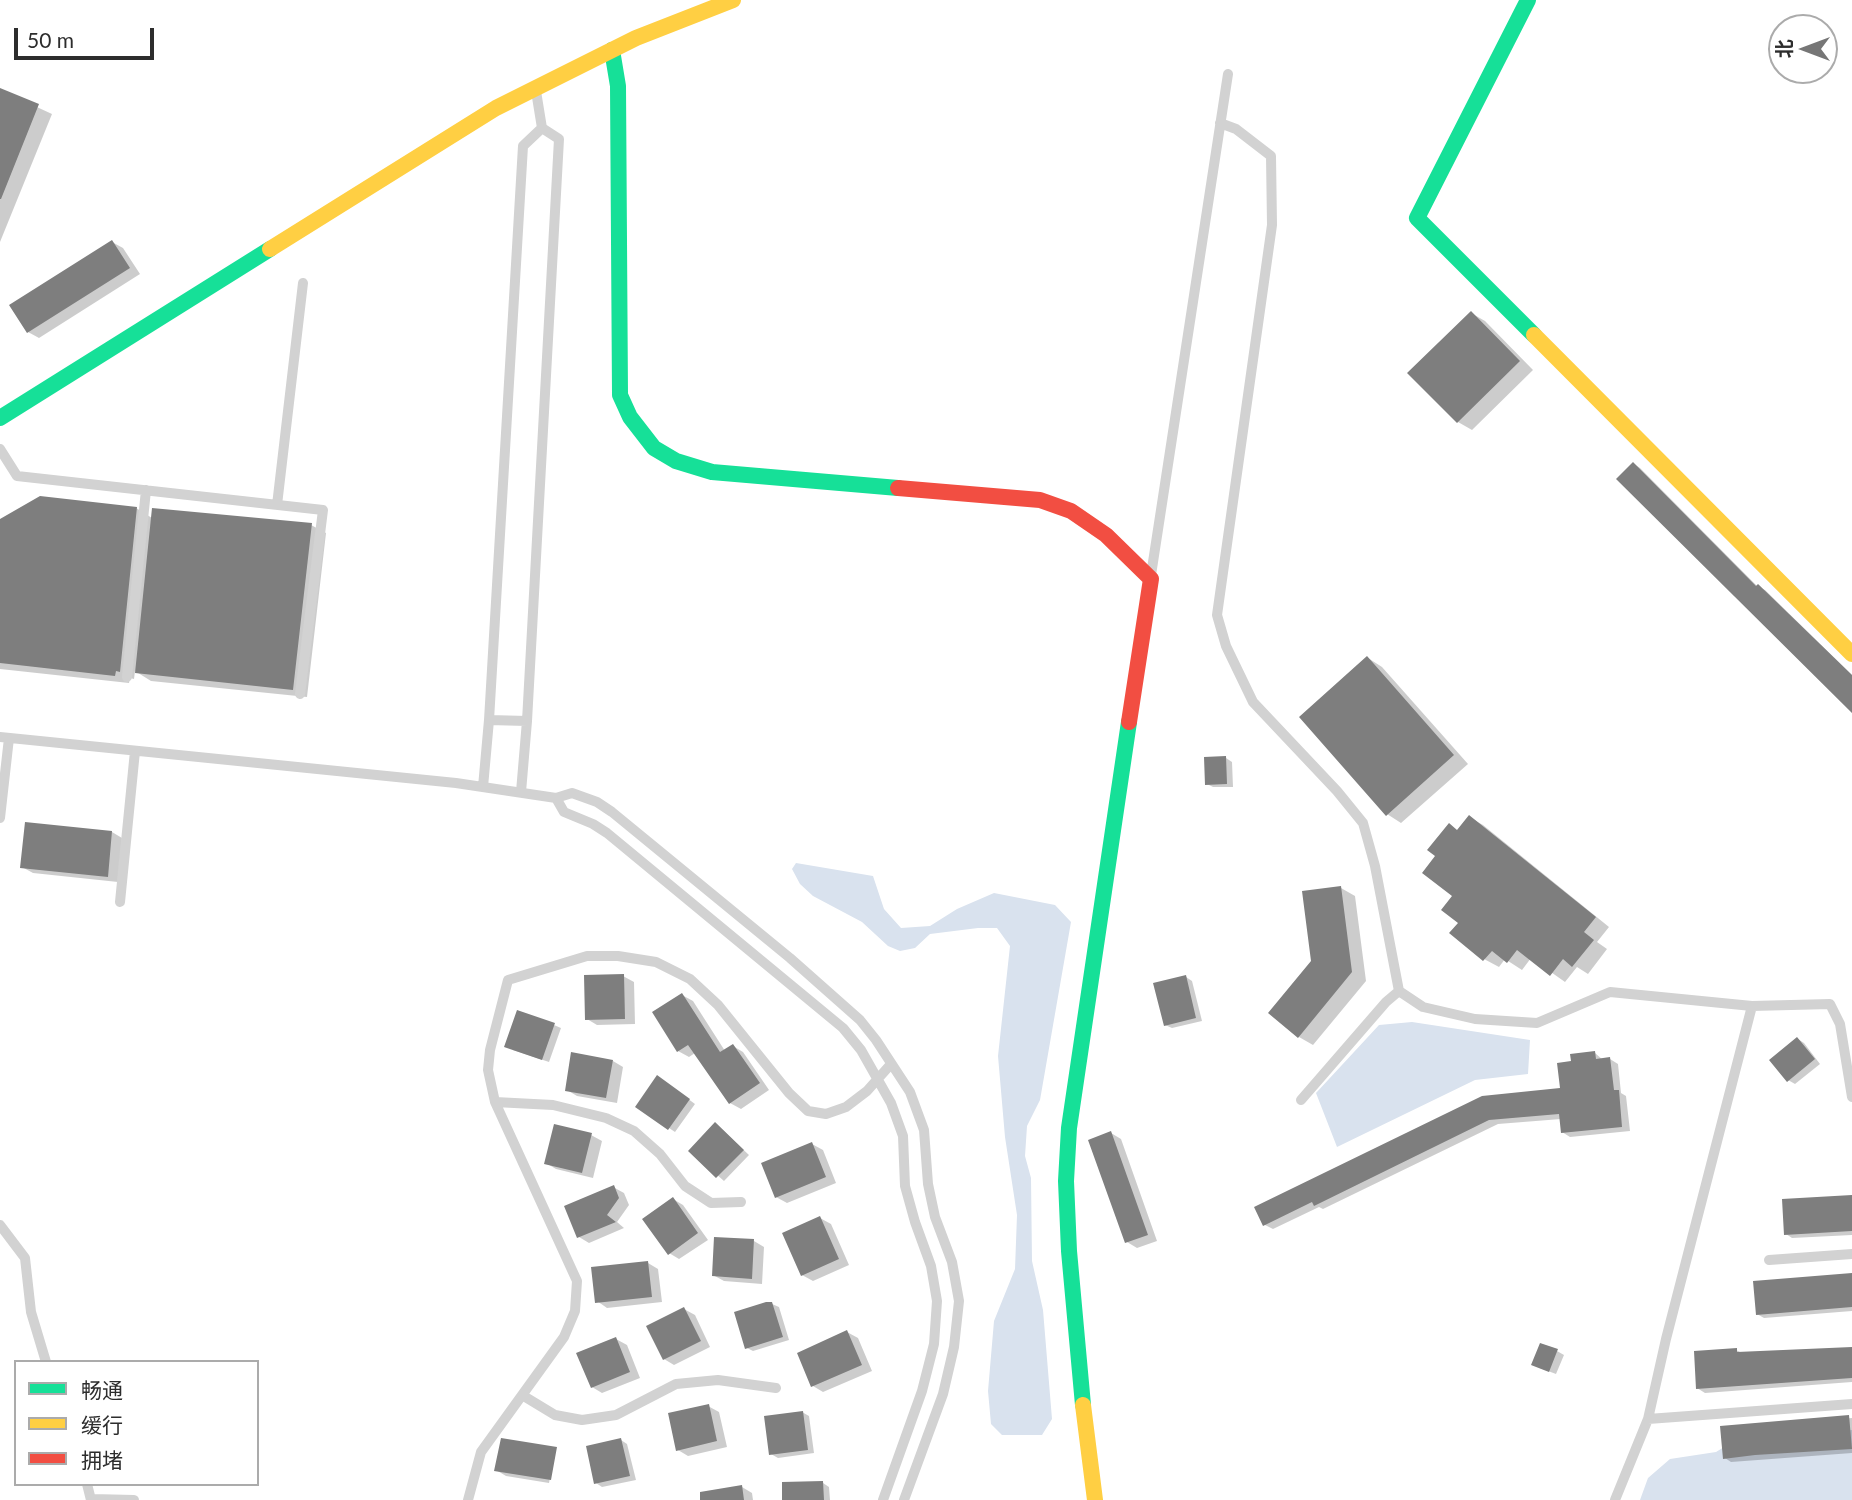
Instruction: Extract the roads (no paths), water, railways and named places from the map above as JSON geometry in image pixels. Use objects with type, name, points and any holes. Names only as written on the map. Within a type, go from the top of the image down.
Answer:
[{"type":"street","points":[[0,418],[496,108],[636,38],[733,0]]},
{"type":"street","points":[[1528,0],[1417,218],[1852,654]]},
{"type":"street","points":[[612,50],[618,86],[621,395],[630,416],[654,448],[676,461],[712,472],[1040,500],[1071,511],[1106,535],[1151,579],[1099,915],[1066,1181],[1069,1251],[1085,1428],[1095,1500]]},
{"type":"lane","points":[[1151,579],[1227,74]]},
{"type":"lane","points":[[521,792],[559,139],[542,128],[536,88]]},
{"type":"lane","points":[[1220,123],[1236,130],[1271,156],[1272,225],[1217,615],[1226,646],[1253,702],[1337,791],[1363,823],[1376,866],[1399,991],[1423,1007],[1475,1019],[1537,1023],[1610,992],[1752,1006],[1830,1004],[1840,1024],[1852,1097]]},
{"type":"lane","points":[[483,787],[523,146],[542,128]]},
{"type":"lane","points":[[277,505],[303,283]]},
{"type":"lane","points":[[0,449],[17,476],[323,510],[300,694]]},
{"type":"lane","points":[[127,677],[146,490]]},
{"type":"lane","points":[[489,720],[527,721]]},
{"type":"lane","points":[[0,818],[4,737],[483,787],[556,798],[572,793],[597,802],[612,812],[834,995],[860,1020],[910,1092],[924,1130],[928,1184],[935,1217],[952,1262],[958,1301],[954,1347],[943,1394],[904,1500]]},
{"type":"lane","points":[[121,902],[135,751]]},
{"type":"lane","points":[[556,798],[564,812],[593,824],[607,834],[843,1028],[891,1102],[903,1136],[905,1186],[931,1266],[937,1301],[934,1344],[922,1391],[883,1500]]},
{"type":"lane","points":[[468,1500],[481,1452],[564,1337],[575,1311],[577,1281],[495,1102],[488,1070],[490,1050],[508,980],[587,956],[618,956],[656,962],[690,978],[718,1005],[789,1093],[808,1111],[826,1114],[846,1107],[867,1091],[891,1064]]},
{"type":"lane","points":[[1301,1100],[1386,1002],[1399,991]]},
{"type":"lane","points":[[1615,1500],[1648,1419],[1752,1006]]},
{"type":"lane","points":[[495,1102],[553,1105],[606,1118],[634,1131],[660,1154],[685,1186],[711,1203],[741,1202]]},
{"type":"lane","points":[[0,1225],[25,1258],[31,1312],[45,1360]]},
{"type":"lane","points":[[1769,1260],[1852,1254]]},
{"type":"lane","points":[[522,1395],[555,1415],[582,1420],[616,1415],[676,1384],[718,1380],[776,1388]]},
{"type":"lane","points":[[1648,1419],[1852,1404]]},
{"type":"lane","points":[[92,1499],[134,1500]]}]
